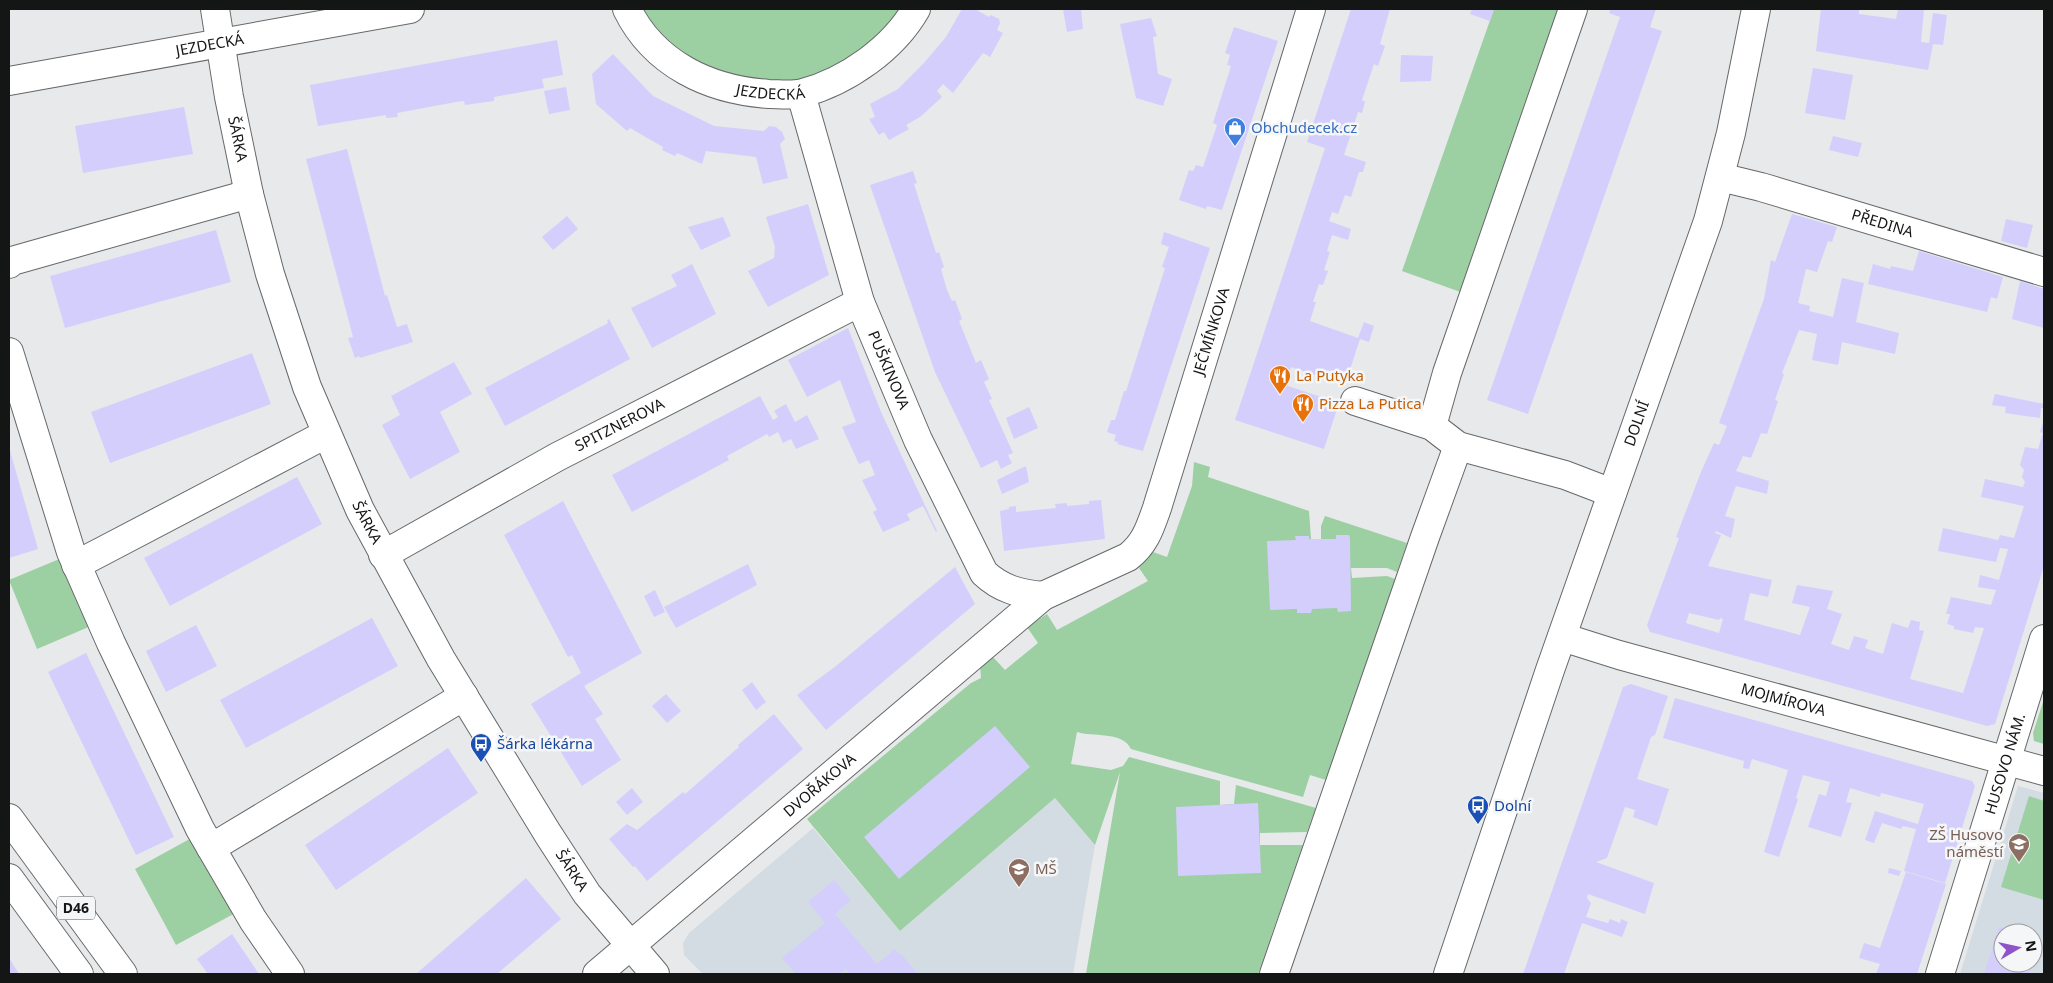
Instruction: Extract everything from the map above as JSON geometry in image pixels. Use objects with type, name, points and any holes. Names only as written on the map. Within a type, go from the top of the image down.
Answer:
[{"type":"main road","name":"ŠÁRKA","points":[[215,9],[229,97],[249,194],[270,274],[307,387],[360,510],[383,555],[464,696],[572,871],[588,894],[654,974]]},
{"type":"main road","name":"JEZDECKÁ","points":[[9,81],[410,9]]},
{"type":"main road","name":"JEZDECKÁ","points":[[627,9],[635,26],[670,60],[713,84],[755,93],[801,94],[840,77],[874,57],[900,32],[916,9]]},
{"type":"main road","name":"JEČMÍNKOVA","points":[[1043,596],[1128,557],[1139,548],[1150,528],[1311,9]]},
{"type":"main road","points":[[1432,426],[1447,373],[1573,9]]},
{"type":"main road","name":"DOLNÍ","points":[[1448,974],[1562,637],[1704,230],[1731,133],[1756,9]]},
{"type":"main road","name":"PUŠKINOVA","points":[[801,94],[860,302],[918,440],[984,573],[1004,588],[1043,596]]},
{"type":"main road","name":"PŘEDINA","points":[[1720,177],[2044,272]]},
{"type":"main road","points":[[9,264],[12,261],[249,194]]},
{"type":"main road","name":"SPITZNEROVA","points":[[383,555],[557,456],[860,302]]},
{"type":"main road","points":[[9,352],[76,565],[211,848],[253,920],[290,974]]},
{"type":"main road","points":[[1355,401],[1432,426],[1458,446],[1565,475],[1612,492]]},
{"type":"main road","points":[[76,565],[326,434]]},
{"type":"main road","points":[[1274,974],[1424,536],[1458,446]]},
{"type":"main road","name":"DVOŘÁKOVA","points":[[597,974],[631,947],[670,910],[1043,596]]},
{"type":"main road","name":"MOJMÍROVA","points":[[1562,637],[1619,655],[2044,771]]},
{"type":"main road","name":"HUSOVO NÁM.","points":[[1940,974],[2044,639]]},
{"type":"main road","points":[[211,848],[464,696]]},
{"type":"main road","name":"D46","points":[[9,818],[123,974]]},
{"type":"main road","name":"D46","points":[[9,878],[79,974]]},
{"type":"shaded area","name":"ZŠ Husovo náměstí","points":[[2018,786],[2044,793],[2044,974],[1960,974]]},
{"type":"shaded area","name":"MŠ","points":[[1055,798],[1095,845],[1073,974],[703,974],[684,955],[683,943],[689,933],[813,828],[900,931]]},
{"type":"green space","points":[[640,9],[903,9],[877,37],[846,61],[809,77],[790,81],[771,81],[728,74],[684,56],[660,36]]},
{"type":"green space","points":[[1494,9],[1564,9],[1466,294],[1402,271]]},
{"type":"green space","points":[[1194,462],[1210,467],[1208,477],[1309,511],[1311,539],[1321,539],[1321,526],[1325,516],[1407,543],[1397,572],[1387,568],[1351,568],[1352,578],[1387,576],[1395,579],[1326,780],[1310,775],[1303,797],[1131,749],[1121,739],[1077,732],[1071,764],[1111,770],[1123,766],[1129,757],[1220,781],[1220,805],[1234,804],[1236,785],[1316,808],[1307,832],[1260,833],[1260,845],[1303,845],[1258,974],[1086,974],[1120,772],[1095,845],[1055,798],[900,931],[807,819],[971,683],[981,678],[980,664],[992,656],[1005,670],[1038,643],[1027,627],[1047,614],[1057,630],[1148,581],[1139,568],[1150,551],[1167,557],[1192,486]]},
{"type":"green space","points":[[69,555],[98,623],[37,649],[9,580]]},
{"type":"green space","points":[[2044,699],[2044,744],[2034,741],[2033,733]]},
{"type":"green space","points":[[2029,796],[2044,801],[2044,900],[2001,887]]},
{"type":"green space","points":[[197,835],[239,911],[176,945],[135,869]]},
{"type":"building","points":[[962,9],[975,9],[989,17],[991,15],[999,19],[1000,23],[997,30],[1003,33],[990,57],[983,53],[953,93],[943,84],[937,91],[942,97],[920,117],[906,125],[909,129],[889,140],[884,132],[879,135],[869,119],[875,117],[870,104],[898,89],[923,64],[946,37]]},
{"type":"building","points":[[1063,9],[1081,9],[1083,29],[1067,32]]},
{"type":"building","points":[[1351,9],[1390,9],[1380,44],[1385,46],[1378,66],[1374,64],[1362,100],[1365,102],[1362,113],[1358,112],[1344,155],[1366,162],[1363,172],[1359,172],[1351,197],[1345,195],[1338,214],[1332,212],[1329,221],[1351,229],[1348,240],[1332,235],[1327,251],[1330,252],[1324,270],[1328,271],[1323,285],[1319,284],[1313,302],[1316,302],[1310,321],[1358,338],[1364,322],[1374,326],[1369,342],[1360,339],[1345,385],[1291,367],[1285,385],[1339,403],[1324,449],[1235,420],[1325,148],[1307,142]]},
{"type":"building","points":[[1472,9],[1494,9],[1490,21],[1470,14]]},
{"type":"building","points":[[1611,9],[1656,9],[1650,27],[1662,31],[1528,414],[1487,400],[1620,17],[1609,13]]},
{"type":"building","points":[[1821,9],[1859,9],[1859,14],[1896,19],[1898,9],[1924,9],[1921,42],[1929,43],[1933,13],[1947,15],[1943,45],[1933,44],[1928,70],[1816,51]]},
{"type":"building","points":[[1151,18],[1157,36],[1153,37],[1158,74],[1172,79],[1163,106],[1136,98],[1120,24]]},
{"type":"building","points":[[1234,27],[1278,41],[1222,210],[1207,206],[1206,209],[1179,200],[1189,170],[1193,171],[1196,165],[1203,167],[1217,125],[1213,123],[1231,66],[1227,65],[1230,55],[1225,53]]},
{"type":"building","points":[[557,40],[563,75],[542,79],[544,88],[494,97],[494,101],[465,105],[464,101],[456,102],[397,113],[398,117],[386,118],[386,115],[318,126],[310,85]]},
{"type":"building","points":[[613,54],[653,96],[714,126],[764,131],[769,126],[776,127],[782,132],[785,139],[780,144],[788,178],[763,184],[756,157],[706,151],[702,164],[677,153],[675,156],[662,150],[663,147],[630,128],[627,131],[596,104],[592,74]]},
{"type":"building","points":[[1401,55],[1433,56],[1431,81],[1400,82]]},
{"type":"building","points":[[1813,68],[1853,75],[1845,120],[1805,113]]},
{"type":"building","points":[[566,87],[570,110],[549,114],[544,91]]},
{"type":"building","points":[[184,107],[193,154],[83,173],[75,126]]},
{"type":"building","points":[[1833,136],[1862,143],[1858,157],[1829,150]]},
{"type":"building","points":[[347,149],[385,296],[387,295],[397,327],[407,324],[413,342],[360,358],[359,356],[355,358],[348,338],[353,337],[306,159]]},
{"type":"building","points":[[913,171],[917,183],[914,184],[936,253],[939,252],[944,267],[941,269],[947,290],[952,301],[955,300],[962,319],[959,321],[976,363],[981,360],[989,379],[984,382],[992,399],[989,400],[1013,453],[1008,455],[1012,463],[1001,469],[997,460],[981,468],[935,372],[870,185]]},
{"type":"building","points":[[808,204],[829,275],[768,307],[748,271],[774,258],[775,247],[766,217]]},
{"type":"building","points":[[1792,214],[1837,227],[1832,242],[1828,241],[1817,272],[1806,269],[1798,303],[1810,306],[1809,311],[1833,317],[1842,278],[1864,283],[1856,322],[1899,333],[1895,354],[1842,342],[1838,365],[1812,360],[1817,334],[1799,330],[1782,373],[1784,374],[1775,400],[1778,401],[1767,434],[1761,433],[1751,458],[1743,456],[1736,471],[1769,481],[1767,494],[1736,486],[1725,516],[1735,519],[1731,538],[1716,531],[1715,533],[1721,535],[1708,566],[1772,580],[1768,597],[1750,593],[1744,620],[1800,635],[1810,607],[1792,603],[1797,585],[1833,591],[1827,609],[1842,614],[1831,644],[1849,650],[1854,636],[1868,640],[1865,648],[1883,654],[1892,623],[1908,628],[1911,620],[1920,622],[1919,630],[1924,631],[1910,679],[1963,693],[1984,628],[1975,627],[1973,633],[1954,629],[1954,626],[1947,624],[1950,614],[1946,614],[1951,597],[1991,605],[1996,590],[1978,587],[1980,575],[1999,580],[2008,549],[2000,548],[1996,562],[1938,551],[1943,528],[1998,540],[2000,535],[2014,538],[2024,506],[1981,497],[1985,479],[2023,487],[2025,482],[2022,477],[2024,470],[2020,465],[2025,447],[2038,449],[2043,433],[2040,432],[2044,419],[2044,566],[1995,724],[1987,726],[1650,632],[1647,625],[1679,538],[1676,537],[1714,443],[1719,445],[1727,426],[1719,423],[1764,299],[1771,260],[1775,262]],"holes":[[[1689,613],[1719,620],[1720,618],[1723,619],[1719,633],[1686,623]]]},
{"type":"building","points":[[567,216],[578,229],[553,250],[542,237]]},
{"type":"building","points":[[723,217],[731,236],[701,250],[688,227]]},
{"type":"building","points":[[2006,219],[2033,225],[2027,248],[2001,241]]},
{"type":"building","points":[[216,230],[231,282],[65,328],[50,276]]},
{"type":"building","points":[[1164,232],[1210,248],[1143,451],[1117,444],[1118,442],[1114,441],[1116,435],[1107,432],[1111,420],[1115,420],[1124,391],[1126,391],[1165,268],[1162,267],[1169,247],[1161,244]]},
{"type":"building","points":[[1919,251],[2003,277],[1997,299],[1991,297],[1987,312],[1868,284],[1873,264],[1890,269],[1891,266],[1913,271]]},
{"type":"building","points":[[692,264],[716,314],[652,348],[631,308],[677,286],[671,275]]},
{"type":"building","points":[[2020,281],[2044,289],[2044,328],[2012,319]]},
{"type":"building","points":[[609,319],[630,359],[505,426],[485,388],[608,323]]},
{"type":"building","points":[[848,328],[881,412],[936,532],[923,506],[907,514],[910,520],[883,532],[873,512],[877,510],[862,480],[875,475],[869,460],[859,464],[842,427],[856,422],[840,380],[807,397],[788,360]]},
{"type":"building","points":[[252,353],[271,404],[110,463],[91,412]]},
{"type":"building","points":[[454,362],[472,394],[440,412],[460,452],[410,479],[382,425],[400,415],[391,396]]},
{"type":"building","points":[[1995,394],[2044,404],[2044,408],[2041,408],[2040,418],[2005,413],[2006,407],[1992,405]]},
{"type":"building","points":[[760,396],[773,420],[778,417],[774,411],[786,404],[795,422],[807,415],[819,439],[796,449],[791,439],[783,443],[778,432],[769,437],[767,434],[727,456],[729,460],[632,512],[612,475]]},
{"type":"building","points":[[1029,407],[1038,428],[1014,439],[1006,418]]},
{"type":"building","points":[[9,447],[38,549],[9,558]]},
{"type":"building","points":[[1026,466],[1029,482],[1002,494],[997,480]]},
{"type":"building","points":[[297,477],[322,524],[170,606],[144,558]]},
{"type":"building","points":[[1101,500],[1105,539],[1004,551],[1000,511],[1016,506],[1016,512],[1056,508],[1055,504],[1067,503],[1067,506],[1089,504],[1089,501]]},
{"type":"building","points":[[563,501],[642,653],[584,686],[603,714],[595,719],[621,760],[582,786],[531,704],[581,673],[572,655],[568,657],[504,535]]},
{"type":"building","points":[[1336,535],[1349,535],[1350,538],[1351,611],[1338,612],[1337,608],[1312,609],[1311,613],[1297,613],[1297,609],[1270,610],[1267,541],[1296,540],[1295,536],[1309,536],[1309,539],[1336,539]]},
{"type":"building","points":[[748,564],[757,585],[676,628],[664,607]]},
{"type":"building","points":[[955,567],[975,604],[826,730],[797,695],[836,666]]},
{"type":"building","points":[[655,590],[665,612],[654,617],[644,596]]},
{"type":"building","points":[[372,618],[398,666],[246,748],[220,700]]},
{"type":"building","points":[[196,625],[217,666],[166,692],[146,651]]},
{"type":"building","points":[[86,653],[174,837],[136,855],[48,672]]},
{"type":"building","points":[[752,682],[766,702],[756,710],[742,690]]},
{"type":"building","points":[[1631,684],[1668,696],[1655,735],[1651,737],[1637,779],[1669,789],[1657,826],[1633,817],[1635,810],[1625,807],[1607,858],[1596,862],[1654,883],[1645,914],[1588,894],[1587,898],[1591,903],[1586,917],[1608,923],[1610,919],[1620,923],[1621,919],[1628,922],[1622,937],[1582,923],[1564,974],[1523,974],[1623,687]]},
{"type":"building","points":[[666,694],[681,711],[667,723],[652,706]]},
{"type":"building","points":[[1675,698],[1972,781],[1975,786],[1945,883],[1904,871],[1916,829],[1903,826],[1901,829],[1882,823],[1874,843],[1865,840],[1875,811],[1918,824],[1924,804],[1881,793],[1880,797],[1850,788],[1846,802],[1852,803],[1841,837],[1808,827],[1819,794],[1826,796],[1830,782],[1803,775],[1796,798],[1798,799],[1779,857],[1764,852],[1788,770],[1752,759],[1749,769],[1743,768],[1744,761],[1663,738]]},
{"type":"building","points":[[774,714],[803,749],[647,881],[609,839],[627,824],[637,830],[683,792],[685,794]]},
{"type":"building","points":[[995,726],[1030,767],[899,879],[864,837]]},
{"type":"building","points":[[448,748],[478,793],[336,890],[305,845]]},
{"type":"building","points":[[632,788],[643,802],[627,815],[616,802]]},
{"type":"building","points":[[1258,803],[1261,873],[1178,876],[1176,807]]},
{"type":"building","points":[[1889,868],[1901,871],[1899,876],[1888,873]]},
{"type":"building","points":[[1906,872],[1946,884],[1917,974],[1876,974],[1880,964],[1859,958],[1864,943],[1880,948]]},
{"type":"building","points":[[526,878],[561,919],[497,974],[416,974]]},
{"type":"building","points":[[834,880],[851,900],[835,914],[877,964],[895,949],[918,974],[850,974],[846,968],[839,974],[796,974],[782,958],[825,923],[808,902]]},
{"type":"building","points":[[232,934],[259,974],[208,974],[197,959]]},
{"type":"building","points":[[1993,946],[1993,973],[2029,973],[2029,974],[1984,974]]},
{"type":"building","points":[[9,958],[19,974],[9,974]]},
{"type":"place","name":"Obchudecek.cz","points":[[1235,147]]},
{"type":"place","name":"La Putyka","points":[[1280,395]]},
{"type":"place","name":"Pizza La Putica","points":[[1303,423]]},
{"type":"place","name":"Šárka lékárna","points":[[481,763]]},
{"type":"place","name":"Dolní","points":[[1478,825]]},
{"type":"place","name":"ZŠ Husovo náměstí","points":[[2019,863]]},
{"type":"place","name":"MŠ","points":[[1019,888]]}]
